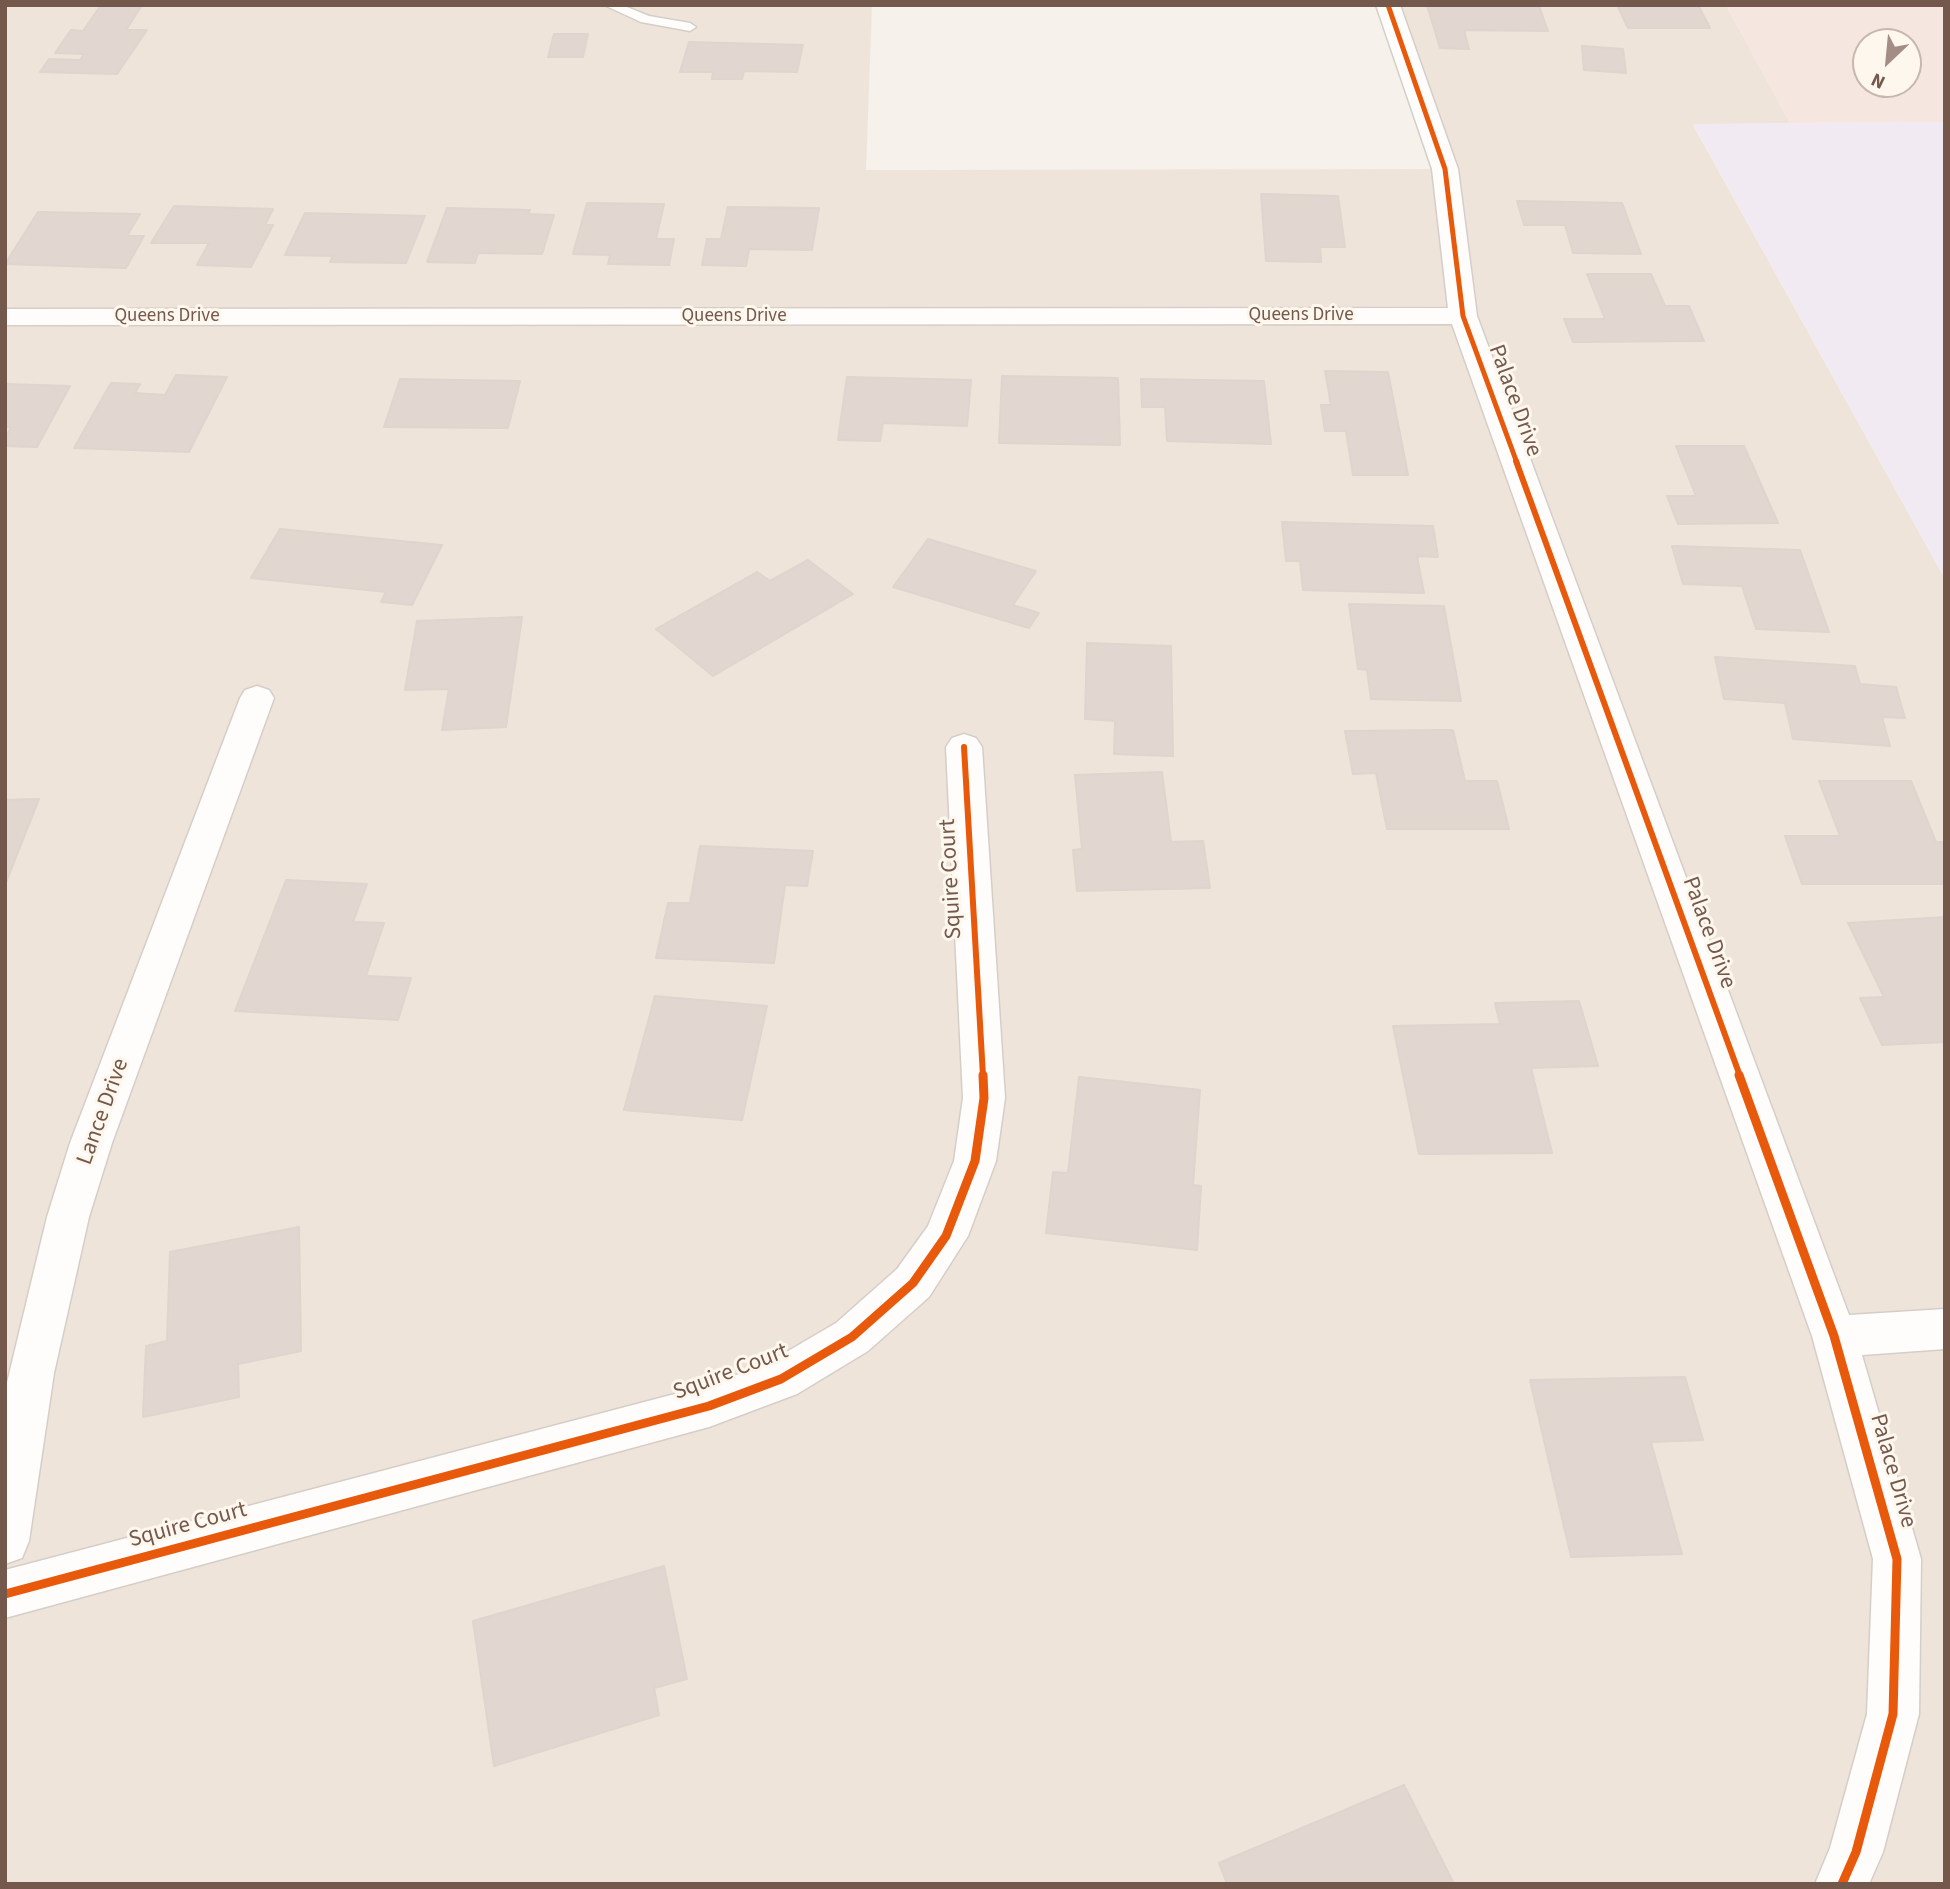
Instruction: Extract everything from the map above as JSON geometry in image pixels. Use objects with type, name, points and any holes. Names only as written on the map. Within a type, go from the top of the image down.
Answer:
[{"type":"street","name":"Palace Drive","points":[[1388,5],[1445,169],[1463,316],[1834,1336],[1897,1559],[1893,1714],[1856,1852],[1842,1884]]},
{"type":"street","name":"Queens Drive","points":[[5,317],[1463,316]]},
{"type":"street","name":"Lance Drive","points":[[5,1541],[31,1373],[68,1217],[91,1143],[257,698]]},
{"type":"street","name":"Squire Court","points":[[5,1594],[709,1406],[781,1379],[852,1337],[913,1283],[946,1236],[975,1161],[984,1098],[964,747]]},
{"type":"street","points":[[1834,1336],[1945,1329]]},
{"type":"lane","points":[[610,5],[646,19],[690,27]]},
{"type":"shaded area","points":[[5,5],[872,5],[866,170],[1445,169],[1388,5],[1726,5],[1790,123],[1693,125],[1945,579],[1945,1884],[5,1884]]},
{"type":"shaded area","points":[[1726,5],[1945,5],[1945,122],[1790,123]]},
{"type":"shaded area","points":[[1945,122],[1945,579],[1693,124]]},
{"type":"building","points":[[101,5],[142,5],[126,30],[147,30],[117,74],[40,72],[49,59],[80,60],[84,54],[55,53],[71,30],[83,31]]},
{"type":"building","points":[[1427,5],[1539,6],[1548,31],[1464,30],[1469,49],[1440,48]]},
{"type":"building","points":[[1617,5],[1698,5],[1710,28],[1628,28]]},
{"type":"building","points":[[554,34],[588,34],[583,57],[548,57]]},
{"type":"building","points":[[689,42],[803,45],[797,72],[744,71],[742,79],[712,79],[713,72],[680,72]]},
{"type":"building","points":[[1582,46],[1623,49],[1626,73],[1584,70]]},
{"type":"building","points":[[1261,194],[1338,196],[1345,247],[1320,247],[1321,262],[1266,261]]},
{"type":"building","points":[[1517,201],[1622,203],[1641,254],[1573,253],[1565,225],[1524,225]]},
{"type":"building","points":[[587,203],[664,204],[656,239],[674,239],[669,265],[608,264],[610,255],[573,254]]},
{"type":"building","points":[[174,206],[273,209],[265,225],[273,225],[251,267],[197,265],[209,243],[151,243]]},
{"type":"building","points":[[728,207],[819,208],[812,250],[749,249],[746,266],[702,265],[707,239],[721,239]]},
{"type":"building","points":[[447,208],[530,210],[528,214],[554,215],[542,254],[478,253],[475,263],[427,262]]},
{"type":"building","points":[[38,212],[140,214],[127,236],[144,236],[126,268],[5,264]]},
{"type":"building","points":[[305,213],[425,216],[406,263],[330,262],[333,256],[285,255]]},
{"type":"building","points":[[1587,274],[1651,274],[1665,306],[1689,306],[1704,341],[1573,342],[1564,319],[1605,319]]},
{"type":"building","points":[[1325,371],[1388,372],[1408,475],[1353,475],[1346,431],[1325,431],[1321,405],[1331,405]]},
{"type":"building","points":[[176,375],[227,377],[189,452],[74,448],[111,383],[140,384],[135,393],[165,395]]},
{"type":"building","points":[[1002,376],[1118,378],[1120,445],[999,443]]},
{"type":"building","points":[[847,377],[971,380],[967,426],[883,423],[880,441],[838,440]]},
{"type":"building","points":[[400,379],[520,381],[508,428],[384,427]]},
{"type":"building","points":[[1141,379],[1264,381],[1271,444],[1167,441],[1165,407],[1142,407]]},
{"type":"building","points":[[5,384],[70,386],[37,447],[5,446],[5,439],[11,427],[5,427]]},
{"type":"building","points":[[1676,446],[1744,446],[1778,523],[1678,524],[1667,496],[1696,496]]},
{"type":"building","points":[[1282,522],[1433,526],[1438,557],[1417,556],[1424,593],[1303,590],[1300,561],[1286,561]]},
{"type":"building","points":[[280,529],[442,545],[412,605],[381,602],[386,592],[251,578]]},
{"type":"building","points":[[928,539],[1036,571],[1013,605],[1039,613],[1029,628],[893,587]]},
{"type":"building","points":[[1672,546],[1800,550],[1829,632],[1756,629],[1742,586],[1683,584]]},
{"type":"building","points":[[808,560],[853,594],[713,676],[656,629],[757,572],[770,581]]},
{"type":"building","points":[[1349,604],[1444,606],[1461,701],[1371,699],[1367,670],[1358,669]]},
{"type":"building","points":[[522,617],[506,727],[442,730],[449,689],[405,690],[417,621]]},
{"type":"building","points":[[1087,643],[1171,646],[1173,756],[1114,754],[1115,721],[1085,719]]},
{"type":"building","points":[[1715,657],[1855,666],[1860,684],[1896,687],[1905,718],[1882,717],[1890,746],[1793,739],[1785,703],[1724,699]]},
{"type":"building","points":[[1453,730],[1465,781],[1497,781],[1509,829],[1387,829],[1376,773],[1353,774],[1345,731]]},
{"type":"building","points":[[1162,772],[1171,842],[1203,841],[1210,888],[1077,891],[1073,850],[1082,849],[1075,775]]},
{"type":"building","points":[[1819,781],[1911,781],[1936,842],[1945,842],[1945,884],[1802,884],[1785,836],[1840,836]]},
{"type":"building","points":[[39,799],[5,885],[5,800]]},
{"type":"building","points":[[700,846],[813,851],[807,886],[785,885],[774,963],[656,958],[668,903],[690,903]]},
{"type":"building","points":[[286,880],[367,884],[353,922],[384,923],[366,976],[411,978],[398,1020],[235,1011]]},
{"type":"building","points":[[1945,917],[1945,1042],[1882,1045],[1860,998],[1884,997],[1848,923]]},
{"type":"building","points":[[655,996],[767,1006],[742,1120],[624,1110]]},
{"type":"building","points":[[1579,1001],[1598,1066],[1531,1068],[1552,1153],[1419,1154],[1393,1026],[1500,1024],[1495,1003]]},
{"type":"building","points":[[1079,1077],[1200,1090],[1193,1185],[1201,1186],[1197,1250],[1046,1233],[1053,1172],[1068,1173]]},
{"type":"building","points":[[299,1227],[301,1351],[238,1364],[239,1397],[143,1417],[146,1346],[167,1341],[170,1252]]},
{"type":"building","points":[[1685,1377],[1703,1440],[1651,1442],[1682,1554],[1571,1557],[1530,1380]]},
{"type":"building","points":[[664,1566],[687,1679],[654,1688],[659,1715],[494,1766],[473,1621]]},
{"type":"building","points":[[1404,1785],[1454,1884],[1227,1884],[1219,1863]]},
{"type":"cycle path","points":[[1388,5],[1445,169],[1463,316],[1834,1336],[1897,1559],[1893,1714],[1856,1852],[1842,1884]]},
{"type":"cycle path","points":[[5,1594],[709,1406],[781,1379],[852,1337],[913,1283],[946,1236],[975,1161],[984,1098],[964,747]]}]
